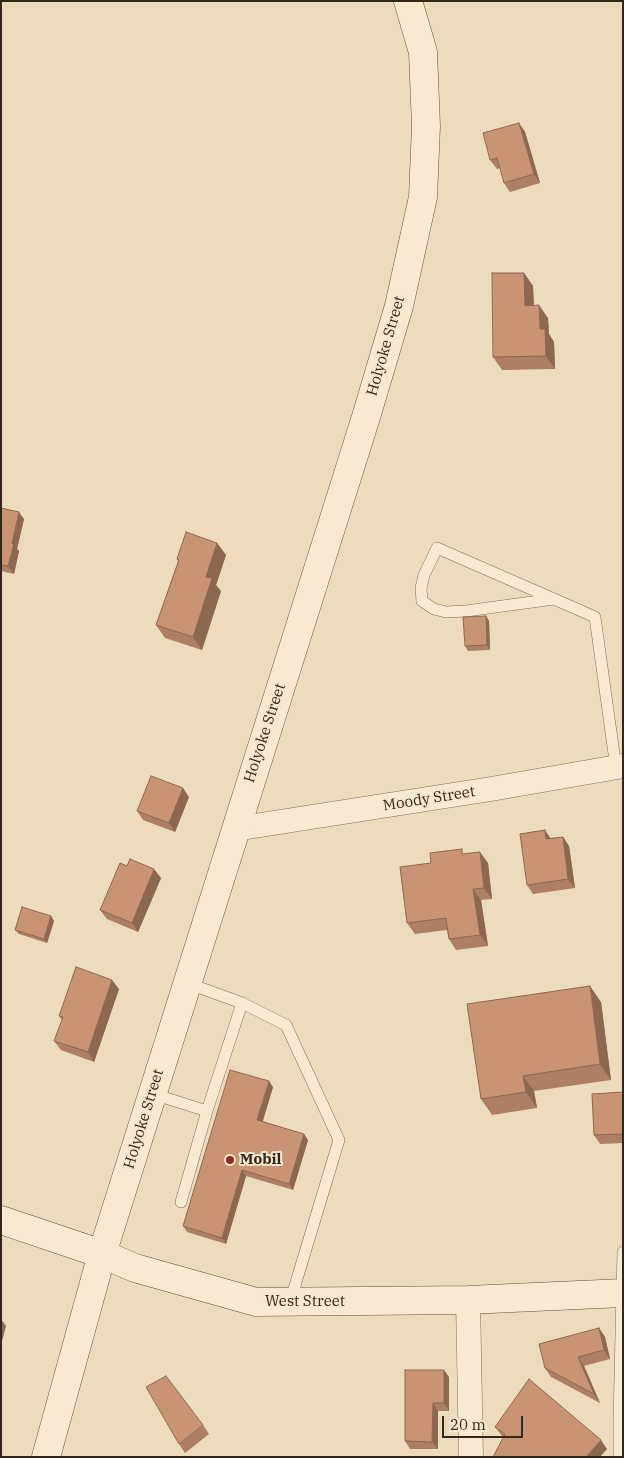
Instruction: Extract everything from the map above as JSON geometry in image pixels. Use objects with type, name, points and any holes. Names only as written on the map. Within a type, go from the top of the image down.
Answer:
[{"type":"main road","name":"Holyoke Street","points":[[46,1457],[102,1254],[399,306],[423,197],[426,126],[423,52],[408,1]]},
{"type":"main road","name":"West Street","points":[[1,1220],[102,1254],[135,1268],[256,1302],[468,1300],[622,1293]]},
{"type":"street","name":"Moody Street","points":[[235,829],[619,767]]},
{"type":"street","points":[[468,1300],[471,1457]]},
{"type":"lane","points":[[554,600],[446,612],[434,609],[422,601],[421,588],[424,575],[437,548],[594,617],[619,767]]},
{"type":"lane","points":[[187,982],[242,1003],[286,1025],[339,1140],[290,1302]]},
{"type":"lane","points":[[181,1202],[207,1111],[242,1003]]},
{"type":"lane","points":[[152,1094],[207,1111]]},
{"type":"lane","points":[[620,1457],[619,1418],[623,1252]]},
{"type":"building","points":[[519,123],[534,174],[504,183],[497,158],[490,160],[483,133]]},
{"type":"building","points":[[492,273],[524,273],[525,306],[539,305],[540,329],[545,329],[546,356],[493,357]]},
{"type":"building","points":[[1,508],[19,512],[8,566],[1,565]]},
{"type":"building","points":[[186,532],[217,543],[206,577],[212,578],[193,637],[156,625],[179,560],[177,559]]},
{"type":"building","points":[[486,616],[487,645],[465,646],[463,617]]},
{"type":"building","points":[[151,776],[183,788],[169,823],[137,811]]},
{"type":"building","points":[[545,830],[546,839],[563,837],[568,879],[527,885],[520,834]]},
{"type":"building","points":[[462,849],[462,854],[480,852],[484,888],[473,889],[480,935],[449,939],[446,918],[407,923],[400,867],[431,863],[430,853]]},
{"type":"building","points":[[130,859],[154,869],[132,923],[100,910],[120,863],[127,866]]},
{"type":"building","points":[[22,907],[51,916],[44,939],[15,930]]},
{"type":"building","points":[[76,967],[112,980],[88,1052],[54,1041],[63,1017],[59,1016]]},
{"type":"building","points":[[590,986],[600,1064],[523,1076],[526,1092],[481,1099],[467,1004]]},
{"type":"building","points":[[230,1070],[269,1081],[257,1120],[304,1134],[289,1184],[242,1170],[222,1238],[183,1226]]},
{"type":"building","points":[[623,1092],[623,1134],[594,1135],[592,1094]]},
{"type":"building","points":[[599,1328],[604,1350],[578,1357],[594,1394],[545,1368],[539,1344]]},
{"type":"building","points":[[405,1370],[444,1370],[444,1403],[433,1403],[432,1442],[405,1441]]},
{"type":"building","points":[[166,1376],[203,1425],[179,1444],[146,1387]]},
{"type":"building","points":[[529,1379],[601,1440],[586,1457],[493,1457],[505,1434],[495,1427]]},
{"type":"place","name":"Mobil","points":[[230,1160]]}]
